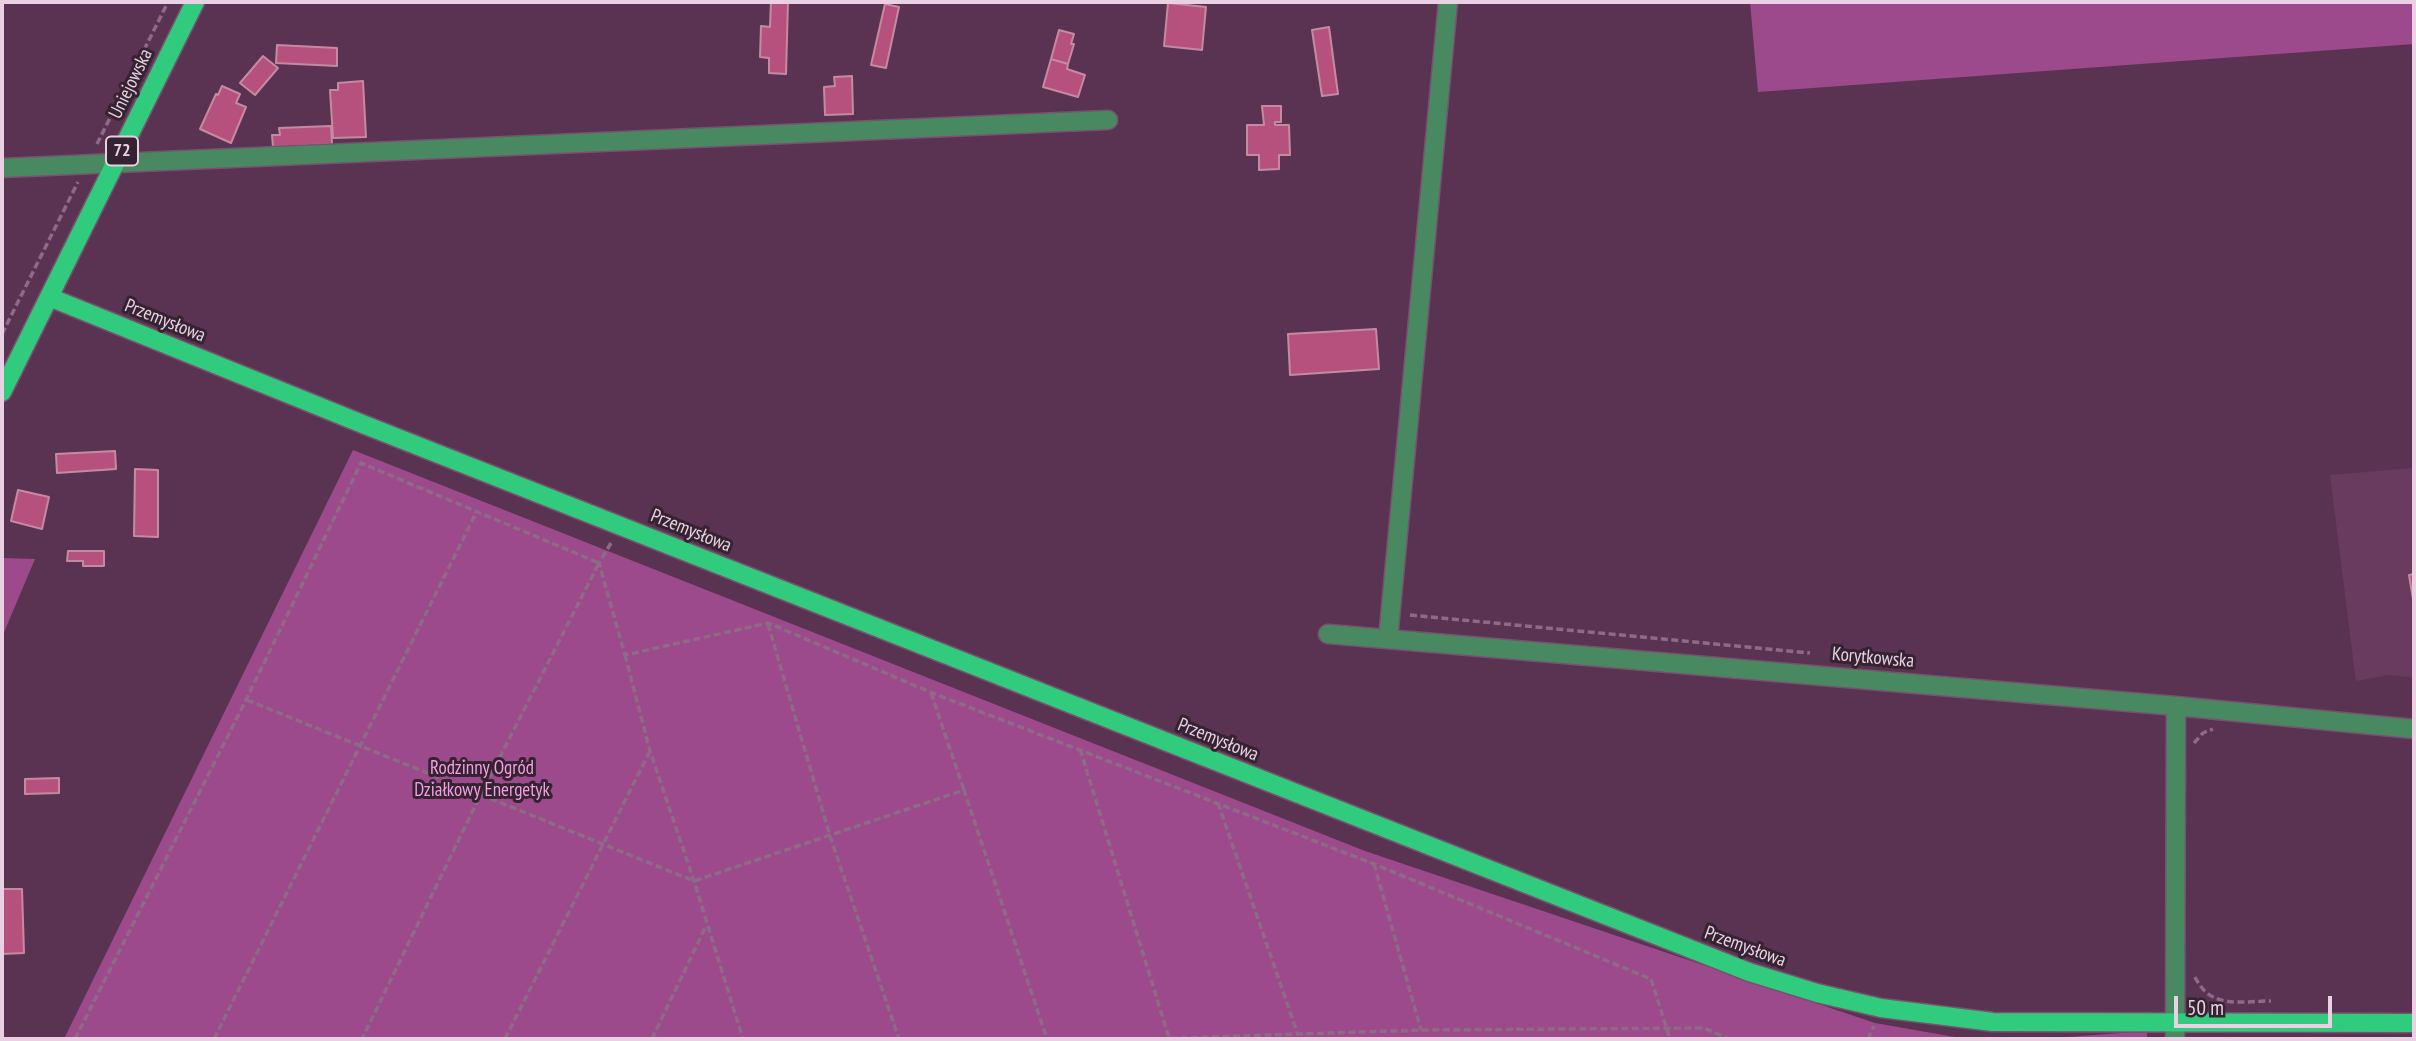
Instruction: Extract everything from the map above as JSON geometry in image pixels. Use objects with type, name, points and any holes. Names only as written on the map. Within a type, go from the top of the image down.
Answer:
[{"type":"main road","name":"Uniejowska","points":[[49,297],[195,2]]},
{"type":"main road","name":"72","points":[[2,392],[49,297]]},
{"type":"main road","name":"Przemysłowa","points":[[49,297],[365,425],[1749,972],[1855,1002],[1936,1017],[1993,1023],[2175,1030],[2222,1024],[2414,1023]]},
{"type":"street","points":[[1388,639],[1448,2]]},
{"type":"street","points":[[2,167],[1108,120]]},
{"type":"street","name":"Korytkowska","points":[[1328,634],[2176,706],[2414,729]]},
{"type":"street","points":[[2175,1030],[2176,706]]},
{"type":"path","points":[[75,1039],[246,700],[361,463],[599,563]]},
{"type":"path","points":[[214,1039],[477,511]]},
{"type":"path","points":[[362,1039],[481,794],[620,526]]},
{"type":"path","points":[[599,563],[650,751],[743,1039]]},
{"type":"path","points":[[625,655],[768,622],[930,692],[1374,864],[1651,979],[1670,1039]]},
{"type":"path","points":[[768,622],[830,836],[899,1039]]},
{"type":"path","points":[[930,692],[1047,1039]]},
{"type":"path","points":[[246,700],[694,881],[964,790]]},
{"type":"path","points":[[2192,752],[2194,743],[2203,733],[2217,727]]},
{"type":"path","points":[[1080,748],[1169,1038]]},
{"type":"path","points":[[505,1039],[650,751]]},
{"type":"path","points":[[1218,803],[1297,1035]]},
{"type":"path","points":[[1374,864],[1421,1030]]},
{"type":"path","points":[[652,1039],[707,924]]},
{"type":"path","points":[[2192,968],[2201,989],[2218,1001],[2284,1001]]},
{"type":"path","points":[[1149,1039],[1421,1030],[1704,1028],[1729,1039]]},
{"type":"shaded area","points":[[2414,468],[2414,681],[2410,677],[2389,675],[2356,681],[2330,475]]},
{"type":"green space","points":[[1750,2],[2414,2],[2414,44],[1758,92]]},
{"type":"green space","name":"Rodzinny Ogród Działkowy Energetyk","points":[[353,450],[1365,851],[1875,1023],[1966,1039],[64,1039]]},
{"type":"green space","points":[[2,558],[35,559],[2,637]]},
{"type":"green space","points":[[2147,1031],[2147,1039],[2042,1039]]},
{"type":"building","points":[[771,2],[788,2],[786,74],[769,73],[769,58],[760,57],[761,26],[770,27]]},
{"type":"building","points":[[1168,3],[1206,7],[1202,50],[1164,46]]},
{"type":"building","points":[[885,4],[899,7],[886,68],[871,65]]},
{"type":"building","points":[[1329,27],[1338,94],[1322,96],[1312,30]]},
{"type":"building","points":[[1059,30],[1074,34],[1068,64],[1051,59]]},
{"type":"building","points":[[277,45],[337,48],[337,66],[276,63]]},
{"type":"building","points":[[263,56],[278,68],[255,95],[240,83]]},
{"type":"building","points":[[1051,59],[1068,64],[1067,69],[1085,75],[1078,97],[1043,87]]},
{"type":"building","points":[[852,76],[853,114],[825,115],[824,87],[835,86],[834,77]]},
{"type":"building","points":[[363,81],[366,137],[333,138],[330,90],[338,90],[338,83]]},
{"type":"building","points":[[222,86],[240,94],[236,103],[246,107],[231,143],[200,129]]},
{"type":"building","points":[[1262,106],[1281,106],[1281,122],[1275,122],[1275,125],[1289,125],[1290,155],[1279,155],[1279,169],[1259,170],[1259,155],[1247,155],[1247,125],[1264,125]]},
{"type":"building","points":[[331,126],[332,144],[273,147],[272,135],[280,135],[279,128]]},
{"type":"building","points":[[1376,329],[1379,369],[1290,375],[1288,334]]},
{"type":"building","points":[[115,451],[116,469],[57,473],[56,454]]},
{"type":"building","points":[[135,469],[158,470],[158,537],[134,536]]},
{"type":"building","points":[[18,490],[49,497],[42,529],[11,521]]},
{"type":"building","points":[[68,551],[104,551],[104,566],[83,566],[83,561],[67,561]]},
{"type":"building","points":[[2414,574],[2414,605],[2409,575]]},
{"type":"building","points":[[59,778],[59,793],[25,794],[25,779]]},
{"type":"building","points":[[2,889],[22,889],[24,953],[2,954]]}]
